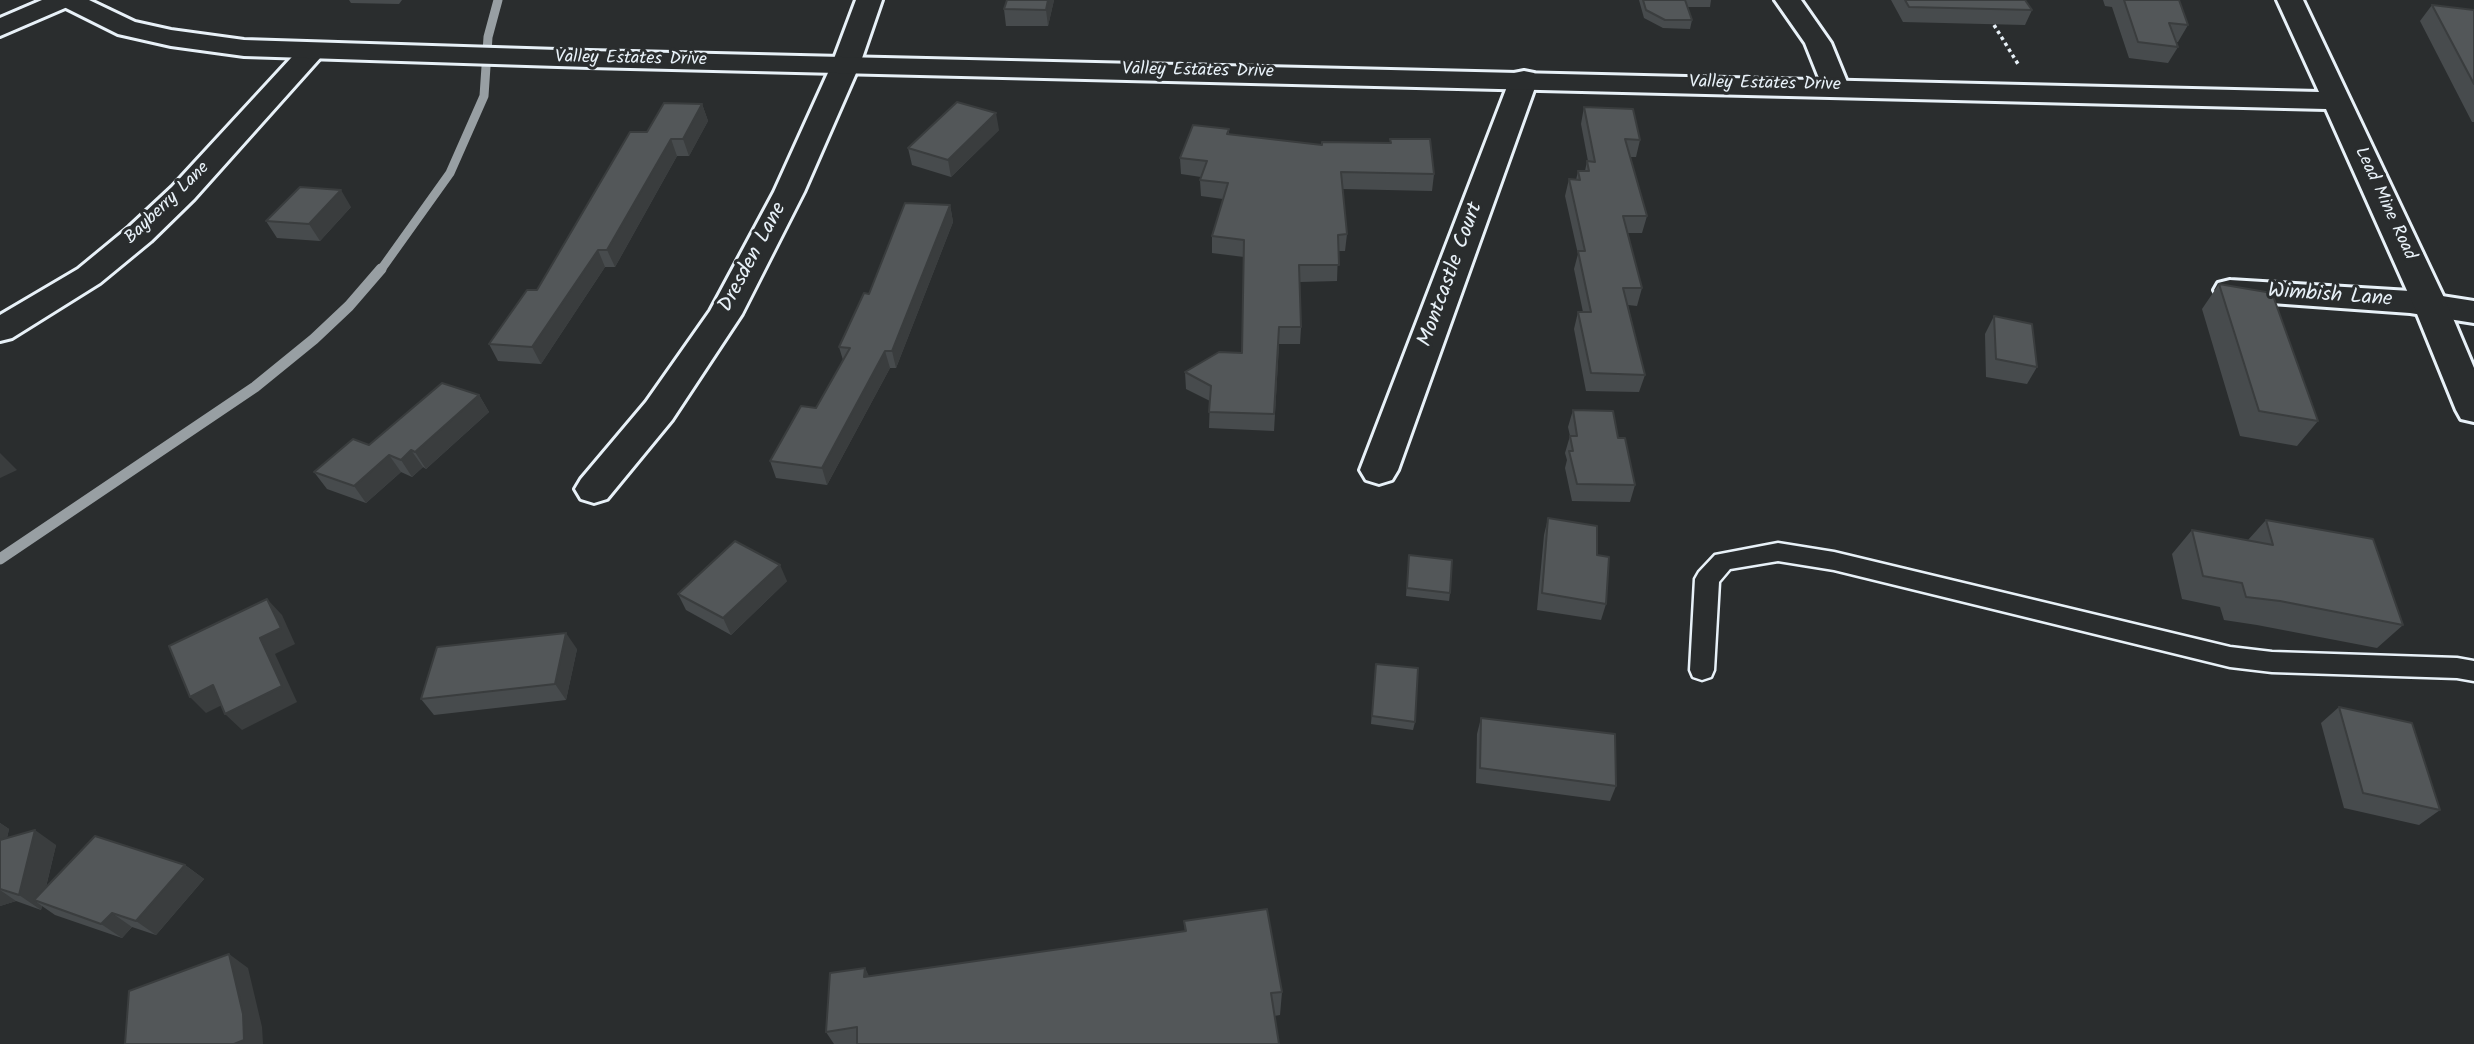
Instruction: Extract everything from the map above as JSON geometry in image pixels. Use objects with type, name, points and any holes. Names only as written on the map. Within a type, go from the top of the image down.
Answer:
[{"type":"street","points":[[0,28],[66,0]]},
{"type":"street","name":"Valley Estates Drive","points":[[66,0],[127,28],[171,38],[244,48],[2336,101]]},
{"type":"street","name":"Dresden Lane","points":[[594,489],[659,411],[725,314],[789,192],[846,64],[869,0]]},
{"type":"street","points":[[1788,0],[1818,43],[1835,87]]},
{"type":"street","name":"Lead Mine Road","points":[[2290,0],[2430,304],[2474,410]]},
{"type":"street","name":"Bayberry Lane","points":[[0,330],[89,276],[140,234],[266,104],[312,51]]},
{"type":"street","name":"Montcastle Court","points":[[1379,470],[1524,79]]},
{"type":"street","name":"Wimbish Lane","points":[[2230,290],[2430,304],[2474,312]]},
{"type":"lane","points":[[1702,670],[1706,579],[1723,561],[1778,552],[1835,561],[2230,657],[2272,662],[2457,668],[2474,671]]},
{"type":"path","points":[[1994,25],[2024,73]]},
{"type":"building","points":[[1007,0],[1048,0],[1046,10],[1004,9]]},
{"type":"building","points":[[1643,0],[1685,0],[1692,20],[1665,20],[1646,10]]},
{"type":"building","points":[[1905,0],[2025,0],[2032,10],[1909,7]]},
{"type":"building","points":[[2124,0],[2179,0],[2188,25],[2169,23],[2178,47],[2138,42]]},
{"type":"building","points":[[2432,5],[2474,10],[2474,84]]},
{"type":"building","points":[[957,102],[996,113],[948,160],[908,148]]},
{"type":"building","points":[[664,103],[702,104],[683,139],[671,139],[607,250],[598,250],[532,347],[489,344],[527,290],[537,290],[630,132],[647,132]]},
{"type":"building","points":[[1584,107],[1633,109],[1640,140],[1625,139],[1647,216],[1623,216],[1642,288],[1623,288],[1645,375],[1591,373],[1578,312],[1591,312],[1578,251],[1585,251],[1569,179],[1580,180],[1578,171],[1589,171],[1587,161],[1595,162]]},
{"type":"building","points":[[1193,125],[1229,129],[1227,134],[1322,145],[1322,142],[1391,143],[1390,139],[1430,139],[1434,174],[1341,172],[1347,234],[1338,235],[1339,265],[1299,265],[1301,327],[1279,327],[1274,414],[1209,412],[1211,386],[1185,372],[1219,352],[1242,353],[1244,240],[1212,236],[1228,183],[1200,180],[1207,161],[1180,158]]},
{"type":"building","points":[[300,187],[341,190],[309,224],[266,221]]},
{"type":"building","points":[[905,203],[950,205],[892,351],[885,351],[822,468],[770,461],[801,406],[816,408],[850,348],[839,347],[864,293],[869,294]]},
{"type":"building","points":[[2219,284],[2272,293],[2318,421],[2259,411]]},
{"type":"building","points":[[1994,316],[2032,324],[2037,367],[1996,359]]},
{"type":"building","points":[[442,383],[479,395],[415,452],[411,450],[401,460],[389,455],[354,486],[314,472],[353,439],[369,445]]},
{"type":"building","points":[[1573,410],[1613,411],[1618,438],[1625,438],[1635,485],[1577,484],[1569,451],[1573,451],[1570,436],[1577,436]]},
{"type":"building","points":[[1548,518],[1597,526],[1597,555],[1609,557],[1606,604],[1542,593]]},
{"type":"building","points":[[2266,520],[2373,539],[2403,625],[2246,597],[2242,583],[2203,576],[2192,530],[2273,545]]},
{"type":"building","points":[[735,541],[780,565],[723,618],[678,594]]},
{"type":"building","points":[[1409,555],[1452,560],[1450,593],[1407,588]]},
{"type":"building","points":[[267,599],[281,628],[260,638],[282,686],[225,714],[213,685],[190,697],[169,646]]},
{"type":"building","points":[[566,633],[555,684],[421,699],[437,647]]},
{"type":"building","points":[[1376,664],[1418,668],[1415,722],[1372,716]]},
{"type":"building","points":[[2339,707],[2412,723],[2440,810],[2363,793]]},
{"type":"building","points":[[1481,718],[1615,734],[1616,786],[1480,768]]},
{"type":"building","points":[[35,830],[19,895],[0,889],[0,840]]},
{"type":"building","points":[[95,836],[185,865],[136,921],[112,913],[101,924],[34,900]]},
{"type":"building","points":[[1267,909],[1282,992],[1271,993],[1279,1044],[857,1044],[857,1027],[826,1032],[830,973],[865,968],[864,977],[1186,931],[1184,921]]},
{"type":"building","points":[[229,954],[243,1014],[244,1040],[234,1044],[125,1044],[129,991]]},
{"type":"waterway","points":[[380,271],[450,173],[484,96],[488,37],[498,0]]},
{"type":"waterway","points":[[0,559],[255,387],[314,339],[349,306],[381,269]]}]
